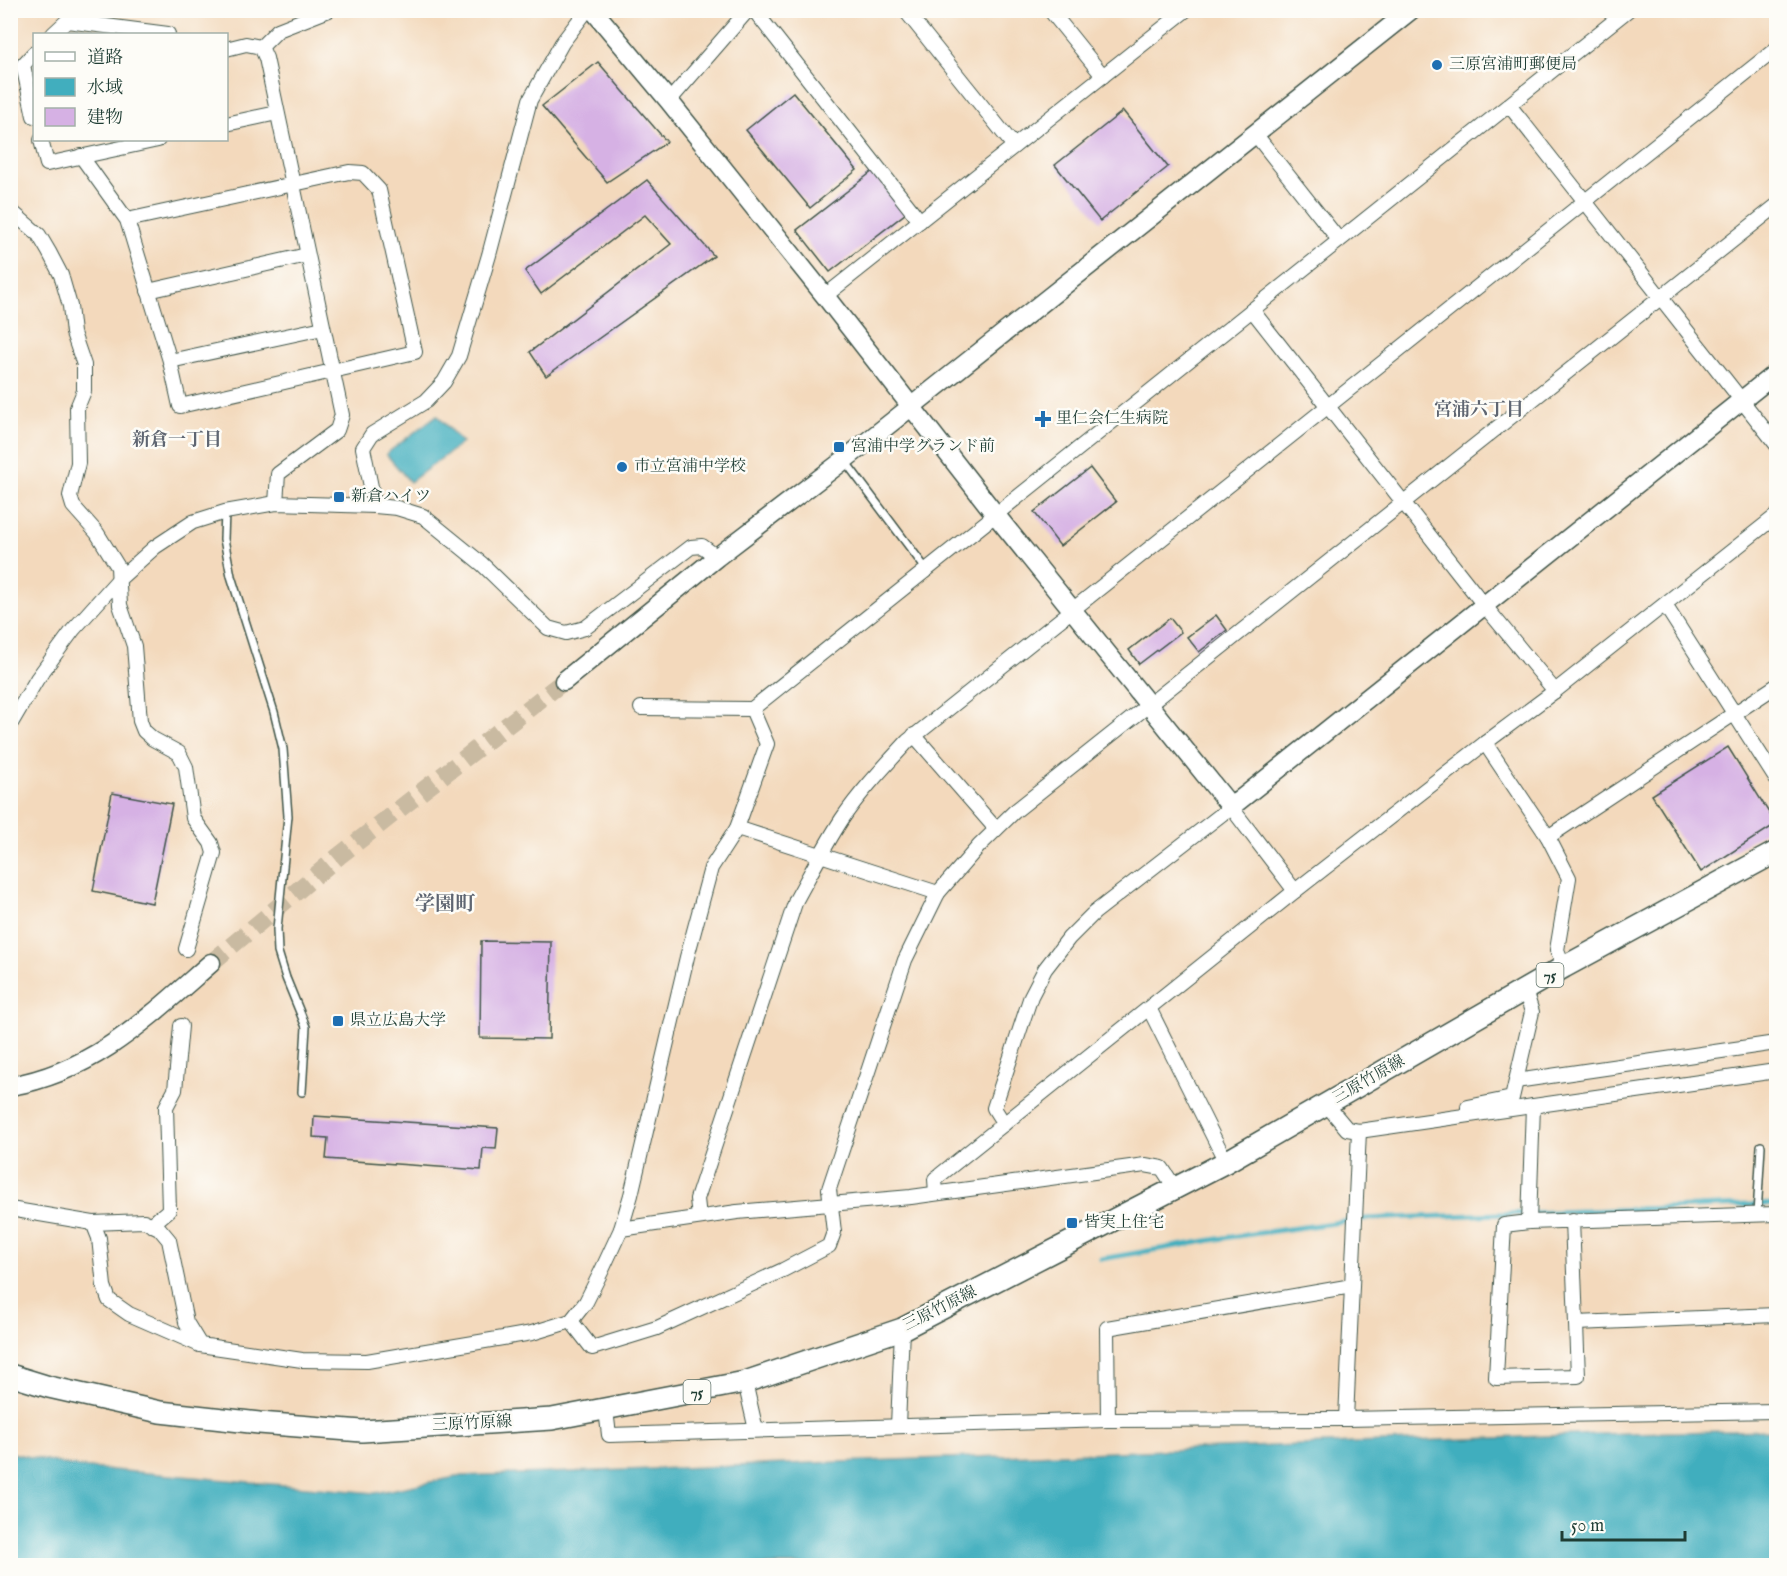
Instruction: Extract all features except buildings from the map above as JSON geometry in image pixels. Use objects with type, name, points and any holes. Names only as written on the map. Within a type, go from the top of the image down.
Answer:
[{"type":"main road","name":"三原竹原線","points":[[10,1375],[50,1387],[160,1412],[362,1431],[552,1419],[745,1382],[902,1329],[1226,1162],[1564,967],[1776,852]]},
{"type":"street","points":[[261,47],[278,30],[329,10]]},
{"type":"street","points":[[375,506],[363,448],[372,434],[426,401],[444,382],[459,356],[489,255],[530,100],[562,43],[587,10]]},
{"type":"street","points":[[593,10],[669,101],[890,377],[910,407],[1231,807],[1295,891]]},
{"type":"street","points":[[669,101],[748,10]]},
{"type":"street","points":[[754,10],[920,221]]},
{"type":"street","points":[[905,10],[1014,146]]},
{"type":"street","points":[[1050,10],[1103,76]]},
{"type":"street","points":[[825,296],[1186,10]]},
{"type":"street","points":[[564,681],[717,557],[844,460],[1411,10]]},
{"type":"street","points":[[641,708],[752,709],[1628,10]]},
{"type":"street","points":[[54,33],[67,21],[160,33]]},
{"type":"street","points":[[228,48],[246,44],[261,47]]},
{"type":"street","points":[[261,47],[266,58],[342,415],[338,430],[278,474],[276,504]]},
{"type":"street","points":[[699,1217],[697,1199],[793,911],[820,855],[873,778],[914,735],[1776,49]]},
{"type":"street","points":[[32,93],[22,65],[33,54]]},
{"type":"street","points":[[1509,105],[1776,444]]},
{"type":"street","points":[[228,124],[277,113]]},
{"type":"street","points":[[1256,135],[1339,240]]},
{"type":"street","points":[[41,141],[47,164],[153,141]]},
{"type":"street","points":[[81,156],[127,219],[170,361],[180,406],[415,352],[379,190],[363,173],[349,172],[127,219]]},
{"type":"street","points":[[571,1321],[592,1348],[667,1323],[783,1270],[829,1246],[834,1232],[829,1189],[905,960],[938,893],[979,846],[1014,812],[1776,206]]},
{"type":"street","points":[[10,210],[39,235],[61,274],[73,333],[84,365],[84,391],[77,408],[78,463],[70,496],[73,507],[97,533],[118,567],[120,604],[134,646],[140,721],[144,730],[153,739],[179,753],[186,767],[193,818],[212,843],[214,853],[186,949]]},
{"type":"street","points":[[148,291],[307,255]]},
{"type":"street","points":[[1252,310],[1484,605],[1555,691]]},
{"type":"street","points":[[170,361],[323,328]]},
{"type":"street","points":[[1004,1124],[994,1108],[1031,996],[1045,969],[1069,938],[1095,913],[1776,374]]},
{"type":"street","points":[[10,725],[37,679],[73,630],[117,581],[155,547],[193,522],[225,512],[276,504],[375,506],[397,508],[423,516],[482,564],[548,628],[566,633],[585,628],[691,547],[702,546],[717,557]]},
{"type":"street","points":[[936,1193],[935,1179],[1295,891],[1555,691],[1776,516]]},
{"type":"street","points":[[1665,605],[1776,779]]},
{"type":"street","points":[[1548,837],[1776,686]]},
{"type":"street","points":[[93,1223],[99,1238],[104,1286],[109,1300],[129,1314],[200,1345],[302,1360],[367,1361],[532,1333],[571,1321],[585,1302],[621,1228],[711,868],[736,828],[767,744],[752,709]]},
{"type":"street","points":[[914,735],[996,829]]},
{"type":"street","points":[[1485,743],[1548,837],[1569,878],[1557,950],[1564,967]]},
{"type":"street","points":[[736,828],[938,893]]},
{"type":"street","points":[[10,1086],[66,1071],[98,1055],[155,1012],[211,963]]},
{"type":"street","points":[[1467,1116],[1468,1107],[1512,1098],[1532,1012],[1525,990]]},
{"type":"street","points":[[1149,1008],[1226,1162]]},
{"type":"street","points":[[152,1225],[169,1210],[166,1107],[175,1090],[181,1026]]},
{"type":"street","points":[[1516,1081],[1776,1043]]},
{"type":"street","points":[[1326,1104],[1347,1129],[1359,1131],[1776,1071]]},
{"type":"street","points":[[1529,1222],[1533,1106]]},
{"type":"street","points":[[1346,1419],[1359,1131]]},
{"type":"street","points":[[621,1228],[737,1212],[936,1193],[1146,1165],[1162,1168],[1175,1188]]},
{"type":"street","points":[[10,1209],[93,1223],[144,1221],[159,1228],[169,1240],[186,1323],[200,1345]]},
{"type":"street","points":[[1572,1220],[1578,1376],[1496,1378],[1504,1225],[1572,1220],[1776,1214]]},
{"type":"street","points":[[1108,1420],[1107,1328],[1352,1286]]},
{"type":"street","points":[[1576,1323],[1776,1315]]},
{"type":"street","points":[[898,1426],[902,1329]]},
{"type":"street","points":[[745,1382],[756,1430]]},
{"type":"street","points":[[606,1410],[609,1436],[1108,1420],[1346,1419],[1776,1411]]},
{"type":"lane","points":[[844,460],[926,569]]},
{"type":"lane","points":[[225,512],[224,539],[231,576],[274,712],[283,749],[288,816],[277,929],[278,952],[306,1027],[302,1092]]},
{"type":"lane","points":[[1757,1215],[1761,1146]]},
{"type":"water","points":[[437,415],[462,443],[410,482],[386,454]]},
{"type":"water","points":[[1776,1430],[1776,1565],[11,1565],[11,1453],[78,1467],[375,1493],[461,1476],[1629,1433]]},
{"type":"waterway","points":[[1101,1259],[1230,1237],[1363,1219],[1776,1204]]},
{"type":"tunnel","points":[[211,963],[339,856],[564,681]]},
{"type":"place","name":"三原宮浦町郵便局","points":[[1437,65]]},
{"type":"place","name":"里仁会仁生病院","points":[[1043,419]]},
{"type":"place","name":"宮浦中学グランド前","points":[[839,447]]},
{"type":"place","name":"市立宮浦中学校","points":[[622,467]]},
{"type":"place","name":"新倉ハイツ","points":[[339,497]]},
{"type":"place","name":"県立広島大学","points":[[338,1021]]},
{"type":"place","name":"皆実上住宅","points":[[1072,1223]]},
{"type":"district","name":"宮浦六丁目","points":[[1479,410]]},
{"type":"district","name":"新倉一丁目","points":[[177,440]]},
{"type":"district","name":"学園町","points":[[445,904]]}]
